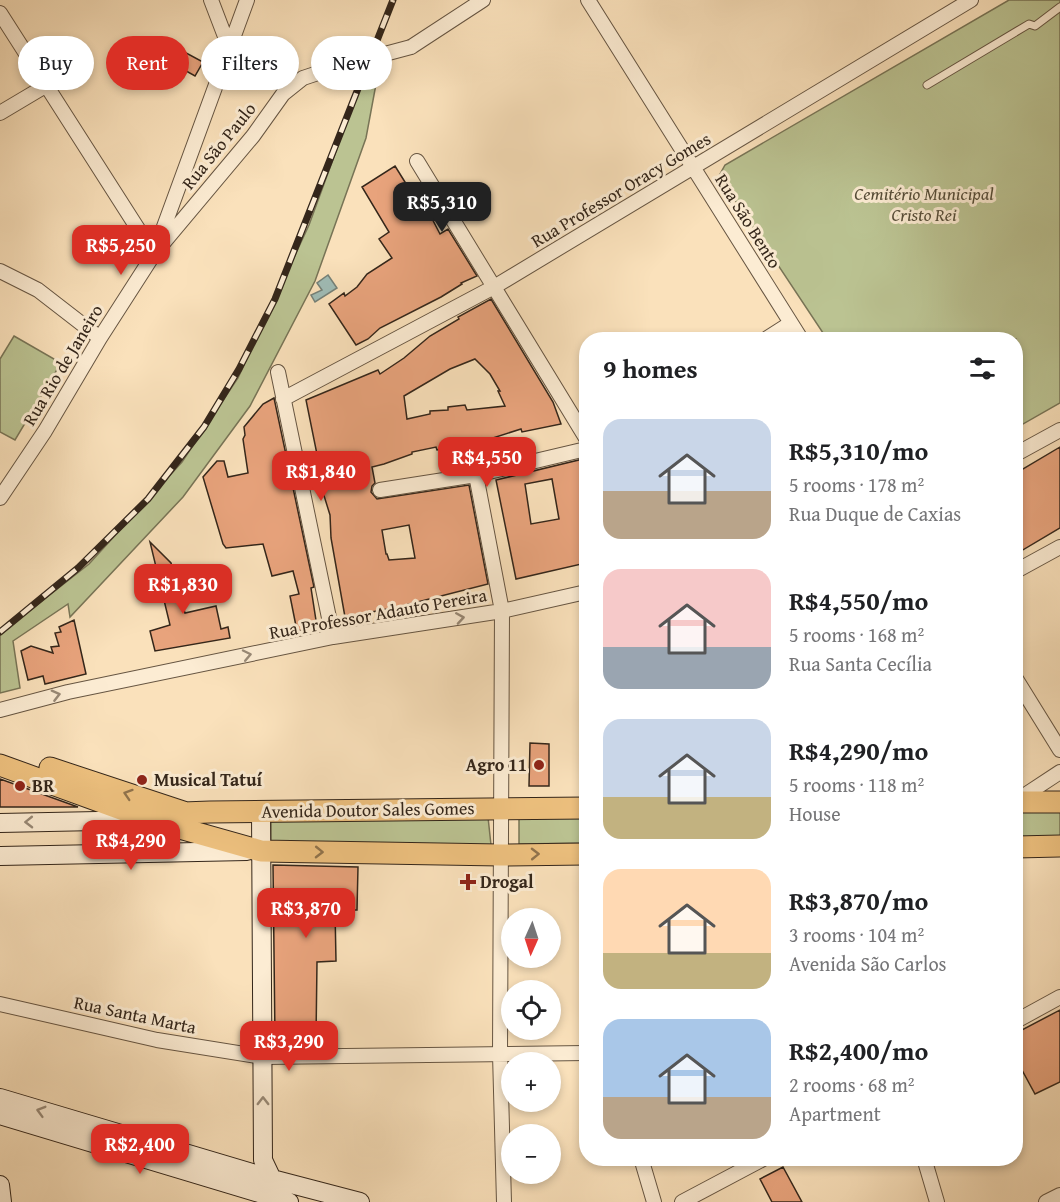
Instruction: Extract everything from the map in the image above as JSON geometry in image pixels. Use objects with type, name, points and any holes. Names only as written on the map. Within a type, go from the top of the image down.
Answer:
[{"type":"main road","points":[[0,752],[183,813]]},
{"type":"main road","points":[[0,765],[151,820]]},
{"type":"main road","points":[[1023,802],[1060,802]]},
{"type":"main road","name":"Avenida Doutor Sales Gomes","points":[[0,823],[151,820],[183,813],[579,808]]},
{"type":"main road","points":[[261,811],[264,1186]]},
{"type":"main road","name":"Avenida Doutor Sales Gomes","points":[[151,820],[261,851]]},
{"type":"main road","points":[[1023,847],[1060,846]]},
{"type":"main road","name":"Avenida Doutor Sales Gomes","points":[[0,856],[261,851],[579,854]]},
{"type":"main road","points":[[0,1098],[264,1186],[289,1202]]},
{"type":"main road","points":[[0,1115],[264,1186],[360,1202]]},
{"type":"main road","points":[[0,1185],[2,1202]]},
{"type":"street","points":[[211,0],[225,36]]},
{"type":"street","points":[[233,36],[247,0]]},
{"type":"street","name":"Rua São Paulo","points":[[154,254],[253,136],[283,94],[303,78],[411,47],[483,0]]},
{"type":"street","name":"Rua São Bento","points":[[588,0],[797,332]]},
{"type":"street","name":"Rua Professor Oracy Gomes","points":[[283,399],[494,287],[971,0]]},
{"type":"street","points":[[0,13],[18,41]]},
{"type":"street","points":[[0,113],[39,90]]},
{"type":"street","points":[[50,90],[154,254]]},
{"type":"street","name":"Rua Rio de Janeiro","points":[[0,498],[45,431],[100,338],[154,254],[213,90]]},
{"type":"street","points":[[417,161],[579,427]]},
{"type":"street","points":[[0,271],[38,290],[100,338]]},
{"type":"street","points":[[777,332],[791,323]]},
{"type":"street","points":[[278,372],[333,637]]},
{"type":"street","points":[[1023,450],[1060,430]]},
{"type":"street","points":[[380,490],[476,475],[579,451]]},
{"type":"street","points":[[476,475],[502,611],[500,1054],[504,1202]]},
{"type":"street","points":[[1023,567],[1060,547]]},
{"type":"street","name":"Rua Professor Adauto Pereira","points":[[0,711],[68,693],[333,637],[502,611],[579,594]]},
{"type":"street","points":[[1023,690],[1060,750]]},
{"type":"street","points":[[1023,797],[1060,772]]},
{"type":"street","points":[[1023,1017],[1060,996]]},
{"type":"street","name":"Rua Santa Marta","points":[[0,1004],[158,1040],[263,1057],[579,1053]]},
{"type":"street","points":[[643,1166],[654,1202]]},
{"type":"street","points":[[682,1202],[750,1166]]},
{"type":"street","points":[[926,1166],[937,1202]]},
{"type":"street","points":[[1046,1202],[1060,1195]]},
{"type":"lane","points":[[927,85],[1029,24],[1035,26],[1060,7]]},
{"type":"green space","name":"Cemitério Municipal Cristo Rei","points":[[1009,0],[1060,0],[1060,403],[1023,424],[1023,332],[822,332],[719,176],[725,165]]},
{"type":"green space","points":[[358,90],[375,90],[366,138],[315,281],[250,406],[183,497],[70,617],[68,604],[13,641],[20,688],[0,693],[0,634],[89,564],[182,462],[238,378],[309,225]]},
{"type":"green space","points":[[14,336],[61,363],[15,440],[0,432],[0,359]]},
{"type":"green space","points":[[1023,806],[1060,807],[1060,836],[1023,837]]},
{"type":"green space","points":[[579,816],[579,843],[519,844],[519,817]]},
{"type":"green space","points":[[488,817],[491,845],[271,843],[271,818]]},
{"type":"water","points":[[328,275],[337,288],[315,302],[311,295],[322,290],[317,283]]},
{"type":"building","points":[[189,54],[201,61],[195,76],[189,73]]},
{"type":"building","points":[[395,166],[423,211],[427,209],[440,234],[448,229],[477,276],[380,328],[368,339],[356,345],[329,304],[344,293],[345,296],[357,287],[367,274],[392,258],[379,239],[389,232],[362,187]]},
{"type":"building","points":[[491,299],[553,402],[561,424],[522,432],[521,429],[471,445],[437,450],[436,447],[412,452],[412,454],[372,467],[375,483],[371,492],[377,499],[469,485],[488,584],[398,607],[345,617],[331,538],[330,515],[321,486],[321,474],[306,400],[378,370],[380,374],[430,336],[459,319],[458,317]],"holes":[[[475,359],[490,374],[500,391],[498,391],[505,406],[467,410],[465,405],[448,407],[448,410],[430,411],[430,414],[407,419],[404,396],[450,369]],[[409,525],[415,558],[389,560],[382,530]]]},
{"type":"building","points":[[274,398],[314,587],[311,588],[317,627],[297,631],[290,596],[299,594],[293,571],[272,576],[263,544],[226,548],[203,477],[217,461],[224,461],[228,477],[248,473],[243,439],[244,427],[263,404]]},
{"type":"building","points":[[1060,447],[1060,528],[1023,550],[1023,469]]},
{"type":"building","points":[[579,460],[579,565],[516,579],[496,480]],"holes":[[[552,479],[559,519],[531,524],[525,484]]]},
{"type":"building","points":[[150,542],[171,563],[185,613],[216,606],[221,629],[228,627],[230,638],[155,651],[150,631],[170,625]]},
{"type":"building","points":[[74,620],[86,674],[45,684],[43,676],[28,680],[21,651],[31,646],[53,653],[51,647],[59,646],[55,633],[61,632],[59,627]]},
{"type":"building","name":"Agro 11","points":[[530,743],[549,744],[549,786],[529,786]]},
{"type":"building","name":"BR","points":[[0,779],[78,807],[0,807]]},
{"type":"building","points":[[273,865],[358,867],[357,910],[335,910],[336,961],[317,962],[316,1038],[275,1039]]},
{"type":"building","points":[[1060,1010],[1060,1082],[1035,1094],[1023,1072],[1023,1029]]},
{"type":"building","points":[[783,1167],[802,1202],[772,1202],[760,1179]]},
{"type":"railway","points":[[0,632],[78,568],[148,499],[204,427],[239,369],[275,299],[393,0]]},
{"type":"place","name":"Agro 11","points":[[539,765]]},
{"type":"place","name":"Musical Tatuí","points":[[142,780]]},
{"type":"place","name":"BR","points":[[20,786]]},
{"type":"place","name":"Drogal","points":[[468,882]]}]
